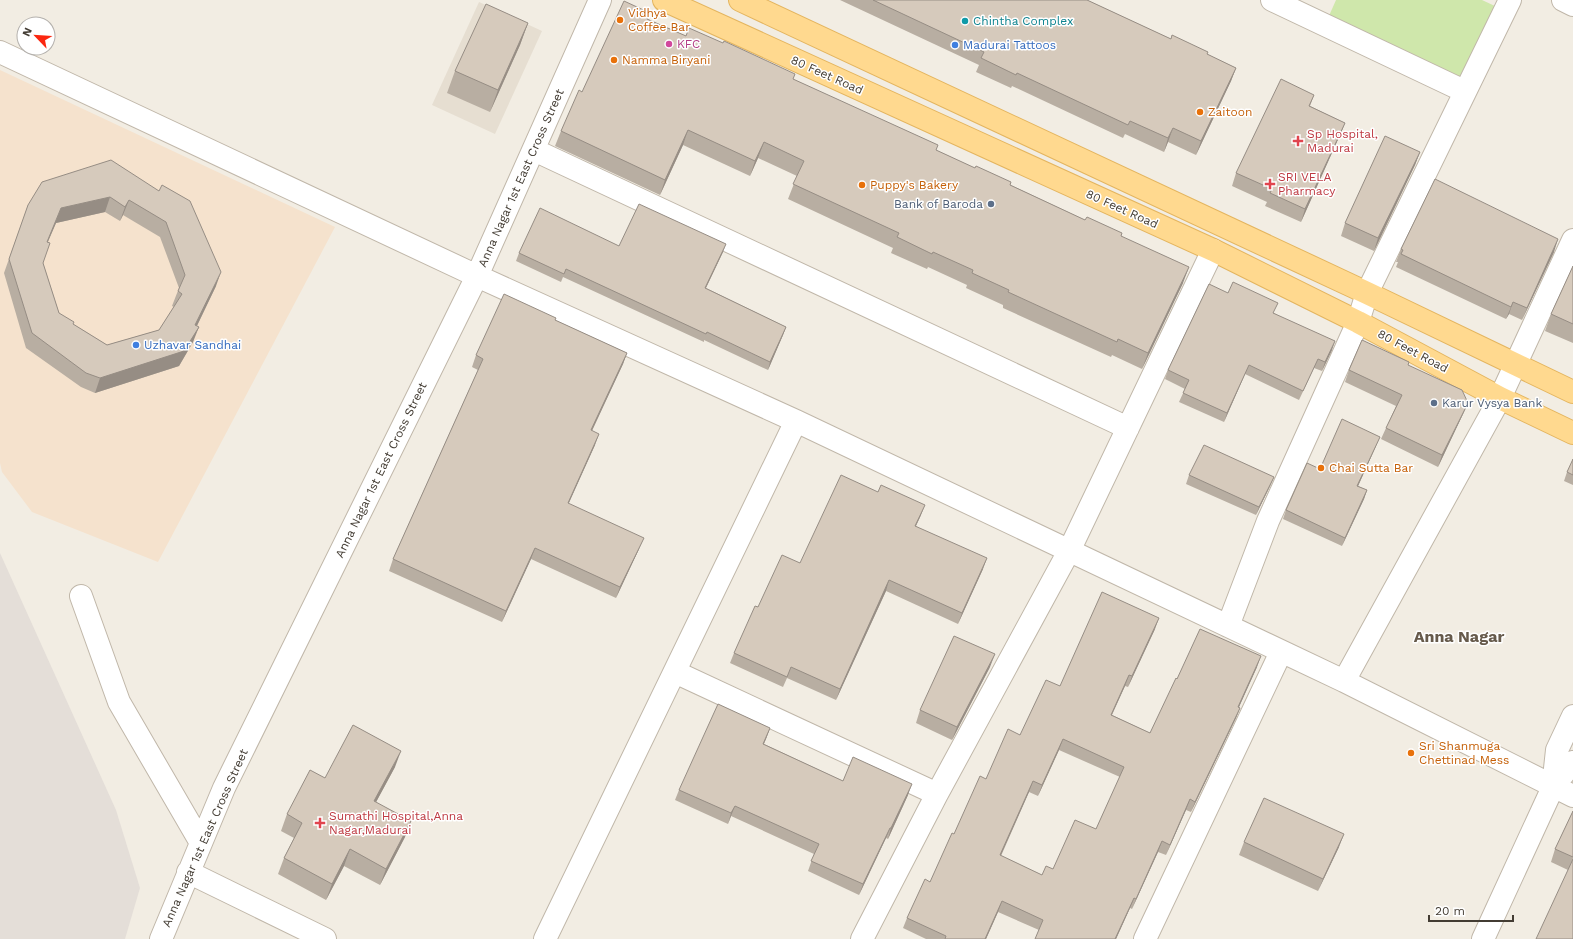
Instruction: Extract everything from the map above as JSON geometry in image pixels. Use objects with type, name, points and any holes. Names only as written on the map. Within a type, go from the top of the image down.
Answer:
[{"type":"main road","name":"80 Feet Road","points":[[664,0],[1213,250],[1358,322],[1500,398],[1573,433]]},
{"type":"main road","points":[[740,0],[1367,293],[1516,366],[1573,392]]},
{"type":"street","name":"Anna Nagar 1st East Cross Street","points":[[161,939],[224,788],[477,276],[600,0]]},
{"type":"street","points":[[1272,0],[1464,90]]},
{"type":"street","points":[[1228,626],[1268,521],[1358,322],[1367,293],[1464,90],[1510,0]]},
{"type":"street","points":[[1563,0],[1573,5]]},
{"type":"street","points":[[0,52],[477,276],[796,421],[1344,681],[1573,796]]},
{"type":"street","points":[[534,150],[1128,428]]},
{"type":"street","points":[[1344,681],[1500,398],[1573,240]]},
{"type":"street","points":[[862,939],[937,794],[1069,551],[1213,250]]},
{"type":"street","points":[[546,939],[796,421]]},
{"type":"street","points":[[81,596],[119,702],[201,843]]},
{"type":"street","points":[[1145,939],[1281,652]]},
{"type":"street","points":[[675,672],[937,794]]},
{"type":"street","points":[[1553,787],[1557,750],[1573,716]]},
{"type":"street","points":[[1483,939],[1553,787],[1573,762]]},
{"type":"street","points":[[188,872],[325,939]]},
{"type":"shaded area","points":[[479,2],[542,31],[495,134],[432,105]]},
{"type":"shaded area","name":"Uzhavar Sandhai","points":[[0,70],[335,227],[158,562],[32,512],[2,472],[0,463]]},
{"type":"shaded area","points":[[0,553],[116,810],[140,888],[125,939],[0,939]]},
{"type":"green space","points":[[1336,0],[1482,0],[1497,7],[1451,97],[1321,34]]},
{"type":"building","points":[[873,0],[1087,0],[1171,39],[1172,35],[1208,52],[1207,54],[1236,68],[1201,141],[1173,128],[1168,138],[1130,121],[1128,125],[1017,73],[1016,75],[981,58],[984,52]]},
{"type":"building","points":[[624,1],[650,13],[647,19],[686,36],[689,28],[723,43],[724,41],[795,74],[793,79],[938,145],[936,150],[975,168],[976,166],[1011,182],[1010,185],[1085,220],[1087,217],[1122,233],[1121,236],[1189,267],[1148,353],[1118,339],[1117,342],[1008,292],[1009,290],[972,273],[973,270],[933,252],[932,254],[897,237],[899,233],[793,184],[804,161],[764,142],[755,161],[688,130],[665,180],[561,131],[579,90],[582,92]]},
{"type":"building","points":[[486,4],[528,23],[498,90],[455,71]]},
{"type":"building","points":[[1281,79],[1314,95],[1309,106],[1345,123],[1305,209],[1270,193],[1272,189],[1236,173]]},
{"type":"building","points":[[1385,136],[1420,152],[1378,238],[1345,223]]},
{"type":"building","points":[[111,160],[159,191],[162,185],[190,201],[221,272],[195,325],[199,327],[184,351],[100,378],[86,373],[32,333],[9,259],[28,205],[42,182]],"holes":[[[110,197],[125,207],[129,200],[166,222],[185,275],[178,291],[182,294],[159,330],[107,345],[73,324],[74,322],[59,313],[43,263],[50,243],[47,242],[61,208]]]},
{"type":"building","points":[[1435,179],[1558,239],[1527,308],[1513,302],[1511,307],[1401,254],[1403,250],[1401,249]]},
{"type":"building","points":[[639,204],[726,244],[705,288],[786,327],[770,362],[566,269],[564,274],[519,253],[540,208],[619,246]]},
{"type":"building","points":[[1573,266],[1573,324],[1551,314]]},
{"type":"building","points":[[1233,282],[1278,303],[1273,313],[1335,341],[1325,362],[1318,359],[1303,391],[1249,365],[1227,413],[1183,393],[1189,380],[1168,370],[1209,284],[1228,293]]},
{"type":"building","points":[[504,294],[556,318],[555,320],[627,353],[591,430],[599,434],[568,503],[644,538],[620,587],[535,548],[506,611],[393,559],[483,359],[476,355]]},
{"type":"building","points":[[1362,340],[1409,362],[1408,365],[1462,390],[1468,403],[1442,455],[1386,428],[1402,395],[1349,370]]},
{"type":"building","points":[[1342,419],[1380,437],[1357,486],[1367,490],[1345,538],[1286,510],[1307,463],[1320,469]]},
{"type":"building","points":[[1204,445],[1274,477],[1259,507],[1189,475]]},
{"type":"building","points":[[1573,459],[1573,475],[1567,472]]},
{"type":"building","points":[[841,475],[878,492],[881,485],[925,505],[915,526],[987,558],[962,613],[889,580],[840,689],[791,667],[787,677],[734,653],[755,606],[758,607],[782,555],[800,563]]},
{"type":"building","points":[[1102,592],[1159,618],[1132,676],[1129,675],[1111,715],[1150,733],[1200,629],[1261,656],[1238,707],[1240,708],[1195,802],[1190,799],[1170,845],[1162,841],[1136,899],[1134,898],[1115,939],[1035,939],[1043,920],[1002,901],[985,939],[945,939],[946,936],[907,918],[925,879],[930,882],[952,833],[954,834],[980,776],[986,779],[1008,729],[1020,735],[1046,680],[1060,686]],"holes":[[[1063,739],[1124,767],[1096,829],[1075,820],[1053,869],[1046,866],[1042,875],[1000,855],[1033,781],[1042,785]]]},
{"type":"building","points":[[954,636],[995,654],[957,727],[920,710]]},
{"type":"building","points":[[718,704],[770,728],[763,744],[843,781],[853,757],[912,784],[863,884],[811,861],[819,844],[735,806],[731,813],[679,790]]},
{"type":"building","points":[[353,725],[401,751],[374,801],[411,821],[386,869],[350,849],[332,884],[284,858],[302,823],[287,814],[310,770],[325,778]]},
{"type":"building","points":[[1264,798],[1344,834],[1323,879],[1244,842]]},
{"type":"building","points":[[1573,811],[1573,857],[1555,849]]},
{"type":"building","points":[[1573,859],[1573,939],[1536,939]]},
{"type":"place","name":"Vidhya Coffee Bar","points":[[620,20]]},
{"type":"place","name":"Chintha Complex","points":[[965,21]]},
{"type":"place","name":"KFC","points":[[669,44]]},
{"type":"place","name":"Madurai Tattoos","points":[[955,45]]},
{"type":"place","name":"Namma Biryani","points":[[614,60]]},
{"type":"place","name":"Zaitoon","points":[[1200,112]]},
{"type":"place","name":"Sp Hospital, Madurai","points":[[1298,141]]},
{"type":"place","name":"SRI VELA Pharmacy","points":[[1270,184]]},
{"type":"place","name":"Puppy's Bakery","points":[[862,185]]},
{"type":"place","name":"Bank of Baroda","points":[[991,204]]},
{"type":"place","name":"Uzhavar Sandhai","points":[[136,345]]},
{"type":"place","name":"Karur Vysya Bank","points":[[1434,403]]},
{"type":"place","name":"Chai Sutta Bar","points":[[1321,468]]},
{"type":"place","name":"Sri Shanmuga Chettinad Mess","points":[[1411,753]]},
{"type":"place","name":"Sumathi Hospital,Anna Nagar,Madurai","points":[[320,823]]},
{"type":"district","name":"Anna Nagar","points":[[1459,636]]}]
